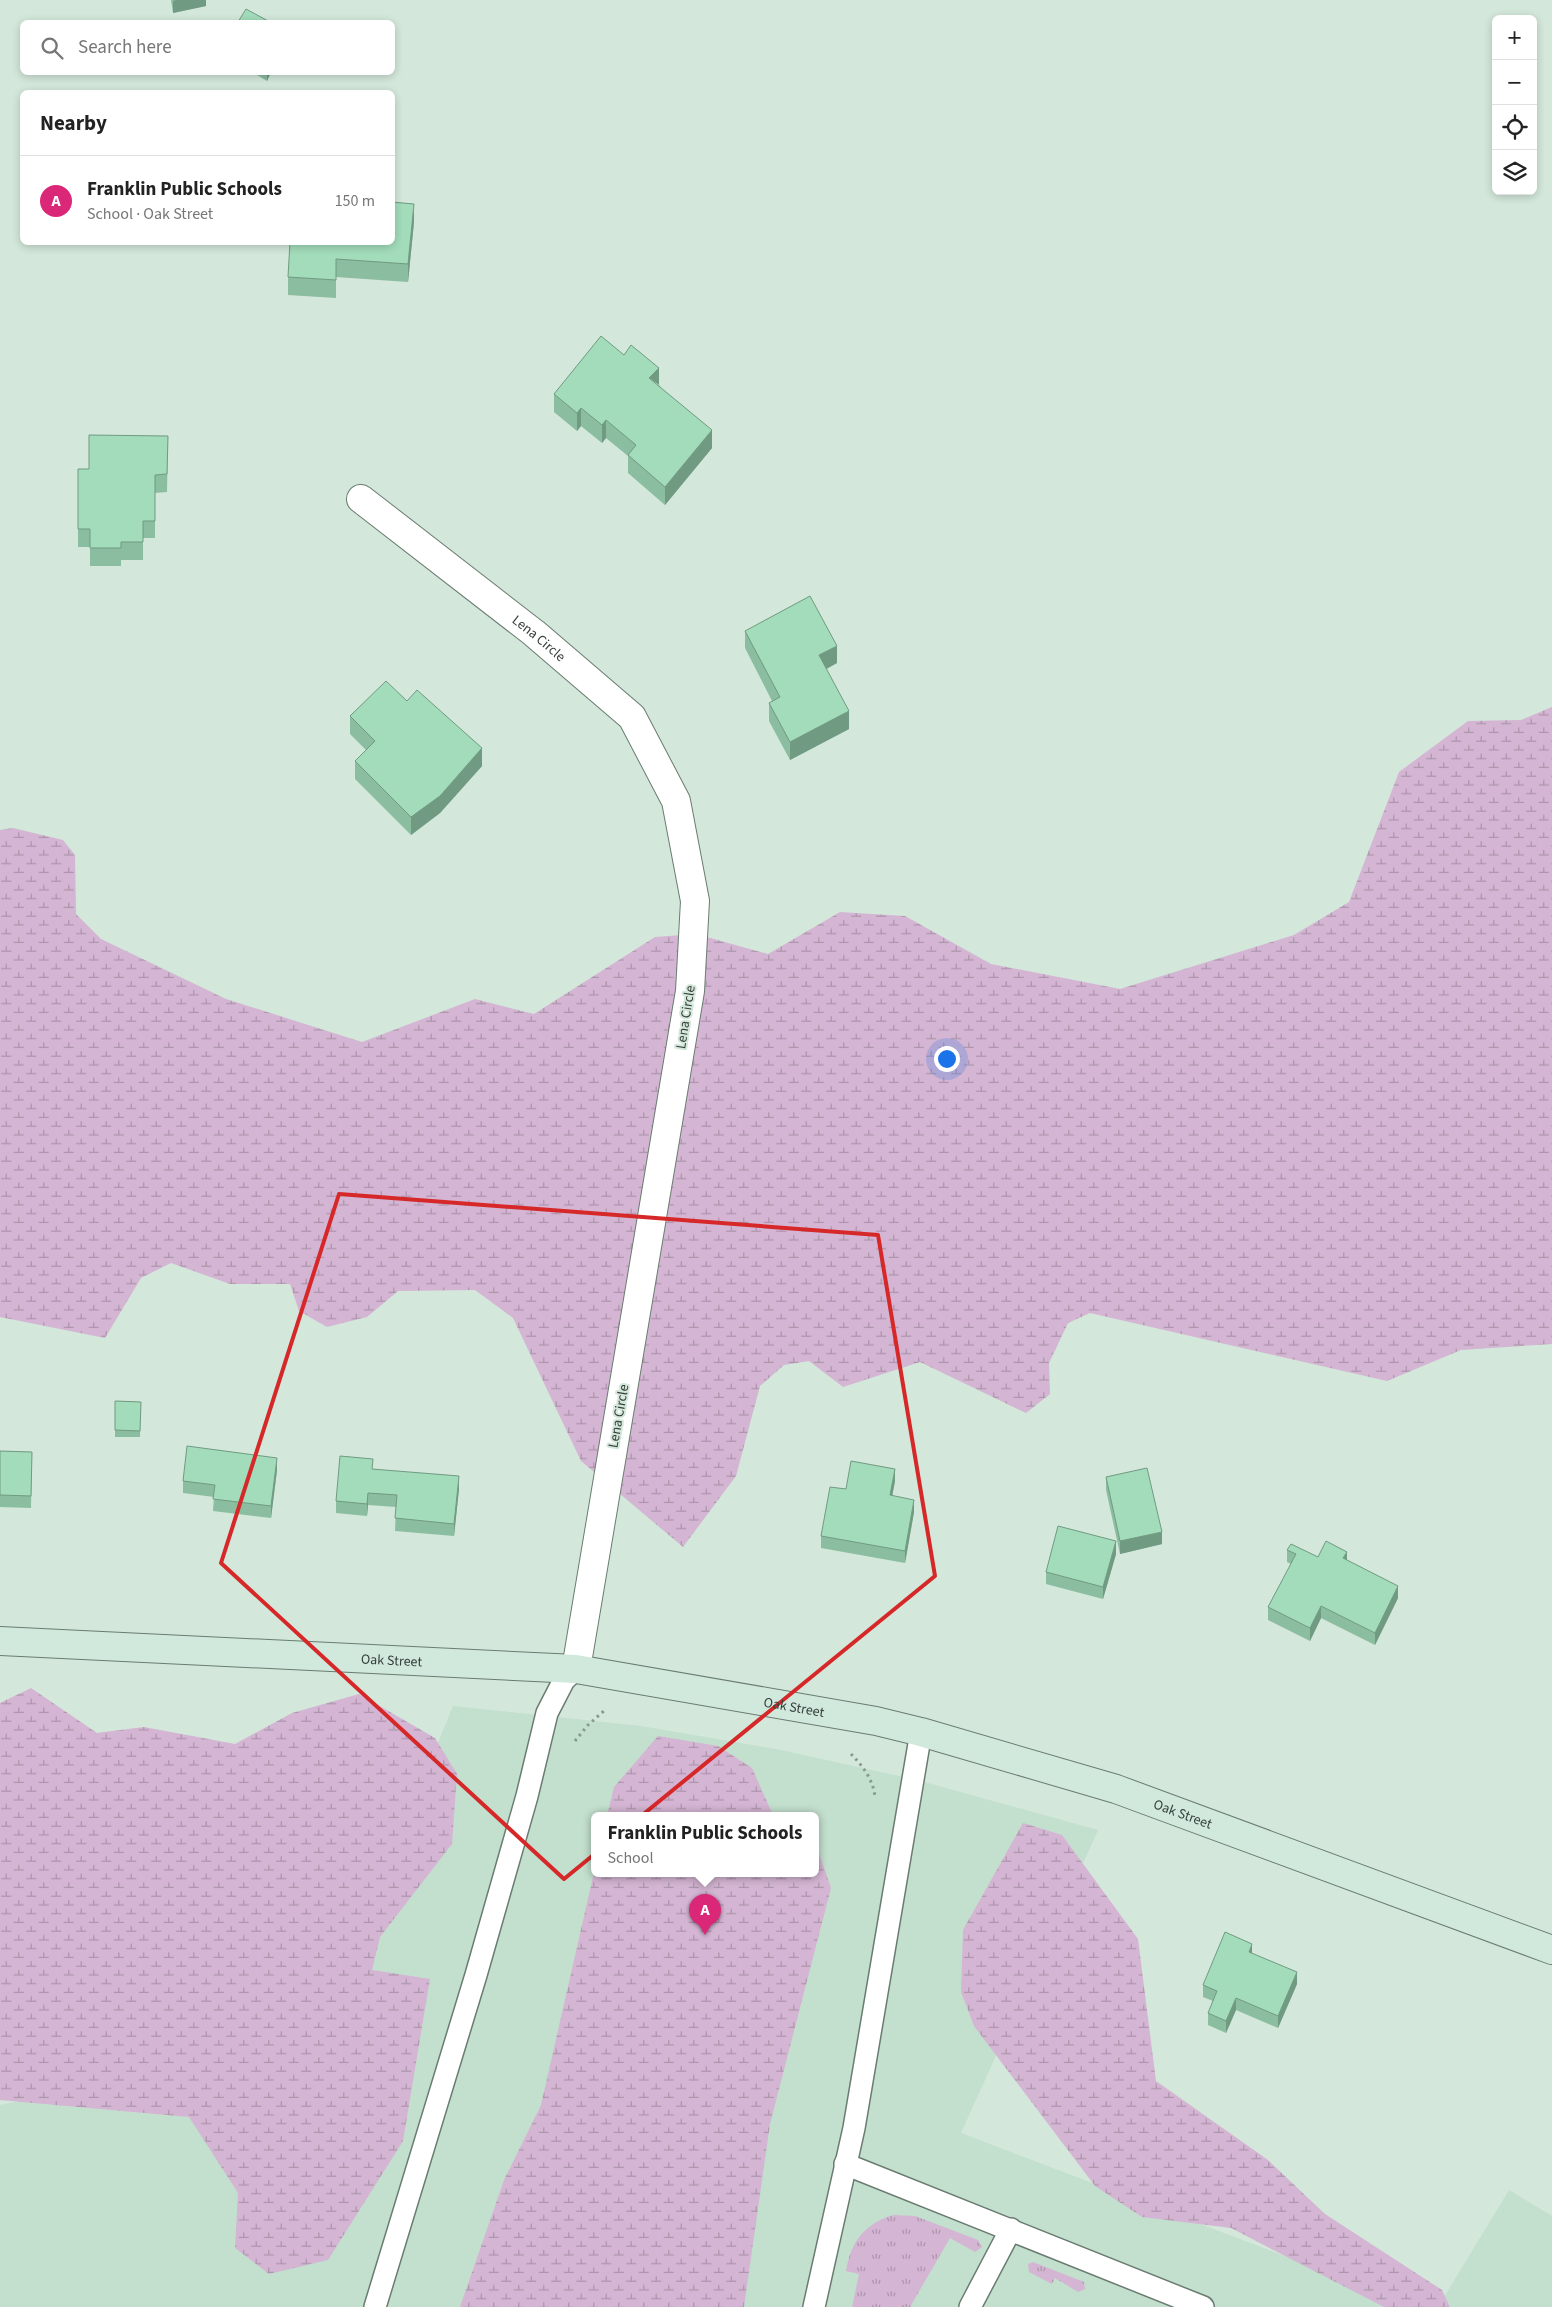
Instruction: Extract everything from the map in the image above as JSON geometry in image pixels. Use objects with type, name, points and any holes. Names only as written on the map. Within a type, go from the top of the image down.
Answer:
[{"type":"main road","name":"Oak Street","points":[[0,1640],[576,1669],[856,1718],[921,1732],[1116,1789],[1552,1950]]},
{"type":"street","name":"Lena Circle","points":[[361,499],[534,633],[632,717],[676,801],[695,901],[690,990],[576,1669]]},
{"type":"lane","points":[[375,2307],[476,1975],[527,1796],[547,1713],[564,1680],[576,1669]]},
{"type":"lane","points":[[814,2307],[854,2128],[921,1732]]},
{"type":"lane","points":[[846,2164],[1012,2229],[1202,2307]]},
{"type":"lane","points":[[970,2307],[1012,2229]]},
{"type":"path","points":[[572,1744],[588,1725],[610,1709]]},
{"type":"path","points":[[846,1750],[858,1760],[874,1787],[876,1801]]},
{"type":"highlighted area","points":[[339,1194],[878,1235],[935,1576],[564,1879],[221,1563]]},
{"type":"shaded area","points":[[453,1706],[641,1726],[781,1750],[917,1780],[1098,1830],[961,2133],[1419,2307],[0,2307],[0,2105],[316,2040]]},
{"type":"shaded area","points":[[1509,2190],[1552,2216],[1552,2307],[1438,2307]]},
{"type":"green space","points":[[1552,707],[1552,1344],[1461,1350],[1387,1381],[1090,1313],[1068,1323],[1049,1363],[1050,1394],[1026,1413],[920,1362],[843,1387],[809,1361],[784,1365],[760,1386],[736,1476],[683,1547],[581,1461],[513,1318],[475,1290],[398,1291],[367,1317],[327,1327],[299,1311],[290,1284],[230,1284],[171,1263],[141,1278],[105,1338],[0,1317],[0,830],[13,828],[63,840],[75,855],[76,914],[101,939],[226,999],[362,1042],[475,999],[534,1014],[655,937],[696,934],[768,954],[840,912],[905,916],[991,964],[1120,989],[1294,935],[1349,902],[1399,772],[1468,721],[1521,720]]},
{"type":"green space","points":[[31,1688],[97,1733],[144,1727],[235,1744],[292,1713],[359,1694],[435,1738],[457,1774],[452,1844],[380,1937],[372,1970],[430,1979],[403,2141],[328,2260],[269,2274],[235,2248],[238,2193],[189,2117],[0,2100],[0,1703]]},
{"type":"green space","points":[[658,1736],[718,1746],[752,1768],[772,1812],[608,1812],[614,1787]]},
{"type":"green space","points":[[1023,1823],[1062,1835],[1138,1939],[1156,2081],[1268,2160],[1325,2214],[1442,2290],[1450,2307],[1384,2307],[1231,2228],[1142,2217],[1095,2186],[974,2026],[961,1992],[963,1930]]},
{"type":"green space","points":[[819,1854],[831,1888],[770,2124],[744,2307],[460,2307],[504,2180],[541,2105],[593,1877],[819,1877]]},
{"type":"green space","points":[[893,2215],[915,2216],[978,2240],[982,2247],[975,2252],[950,2238],[910,2307],[852,2307],[859,2274],[846,2271],[851,2251],[860,2236],[874,2223]]},
{"type":"green space","points":[[1033,2262],[1084,2282],[1085,2289],[1078,2292],[1055,2278],[1052,2284],[1029,2272],[1028,2264]]},
{"type":"building","points":[[246,9],[266,20],[239,20]]},
{"type":"building","points":[[395,202],[414,204],[408,264],[336,259],[336,280],[288,277],[290,245],[395,245]]},
{"type":"building","points":[[601,336],[624,355],[631,345],[659,368],[649,378],[712,430],[665,487],[628,455],[636,445],[606,420],[602,425],[581,408],[577,413],[554,394]]},
{"type":"building","points":[[89,435],[168,436],[167,474],[155,475],[155,521],[143,521],[143,542],[121,542],[121,548],[90,548],[90,529],[78,529],[78,469],[89,469]]},
{"type":"building","points":[[810,596],[837,646],[819,655],[849,711],[790,742],[769,703],[780,697],[745,631]]},
{"type":"building","points":[[386,681],[407,701],[417,690],[482,748],[440,796],[411,817],[355,761],[375,741],[350,716]]},
{"type":"building","points":[[115,1401],[141,1402],[140,1431],[115,1430]]},
{"type":"building","points":[[187,1446],[277,1458],[271,1506],[213,1499],[215,1485],[183,1481]]},
{"type":"building","points":[[0,1451],[32,1452],[31,1496],[0,1495]]},
{"type":"building","points":[[340,1456],[373,1459],[372,1469],[459,1476],[454,1524],[395,1518],[397,1495],[368,1493],[367,1504],[336,1501]]},
{"type":"building","points":[[851,1461],[895,1469],[890,1495],[914,1500],[905,1551],[821,1536],[830,1487],[846,1489]]},
{"type":"building","points":[[1147,1468],[1162,1532],[1120,1541],[1106,1477]]},
{"type":"building","points":[[1058,1526],[1116,1541],[1103,1587],[1046,1572]]},
{"type":"building","points":[[1326,1541],[1347,1552],[1343,1558],[1398,1586],[1375,1633],[1321,1606],[1310,1628],[1268,1607],[1296,1554],[1287,1550],[1291,1544],[1318,1557]]},
{"type":"building","points":[[1225,1932],[1252,1944],[1249,1952],[1297,1972],[1278,2016],[1236,1998],[1226,2021],[1208,2013],[1217,1991],[1203,1985]]},
{"type":"place","name":"Franklin Public Schools","points":[[705,1935]]}]
